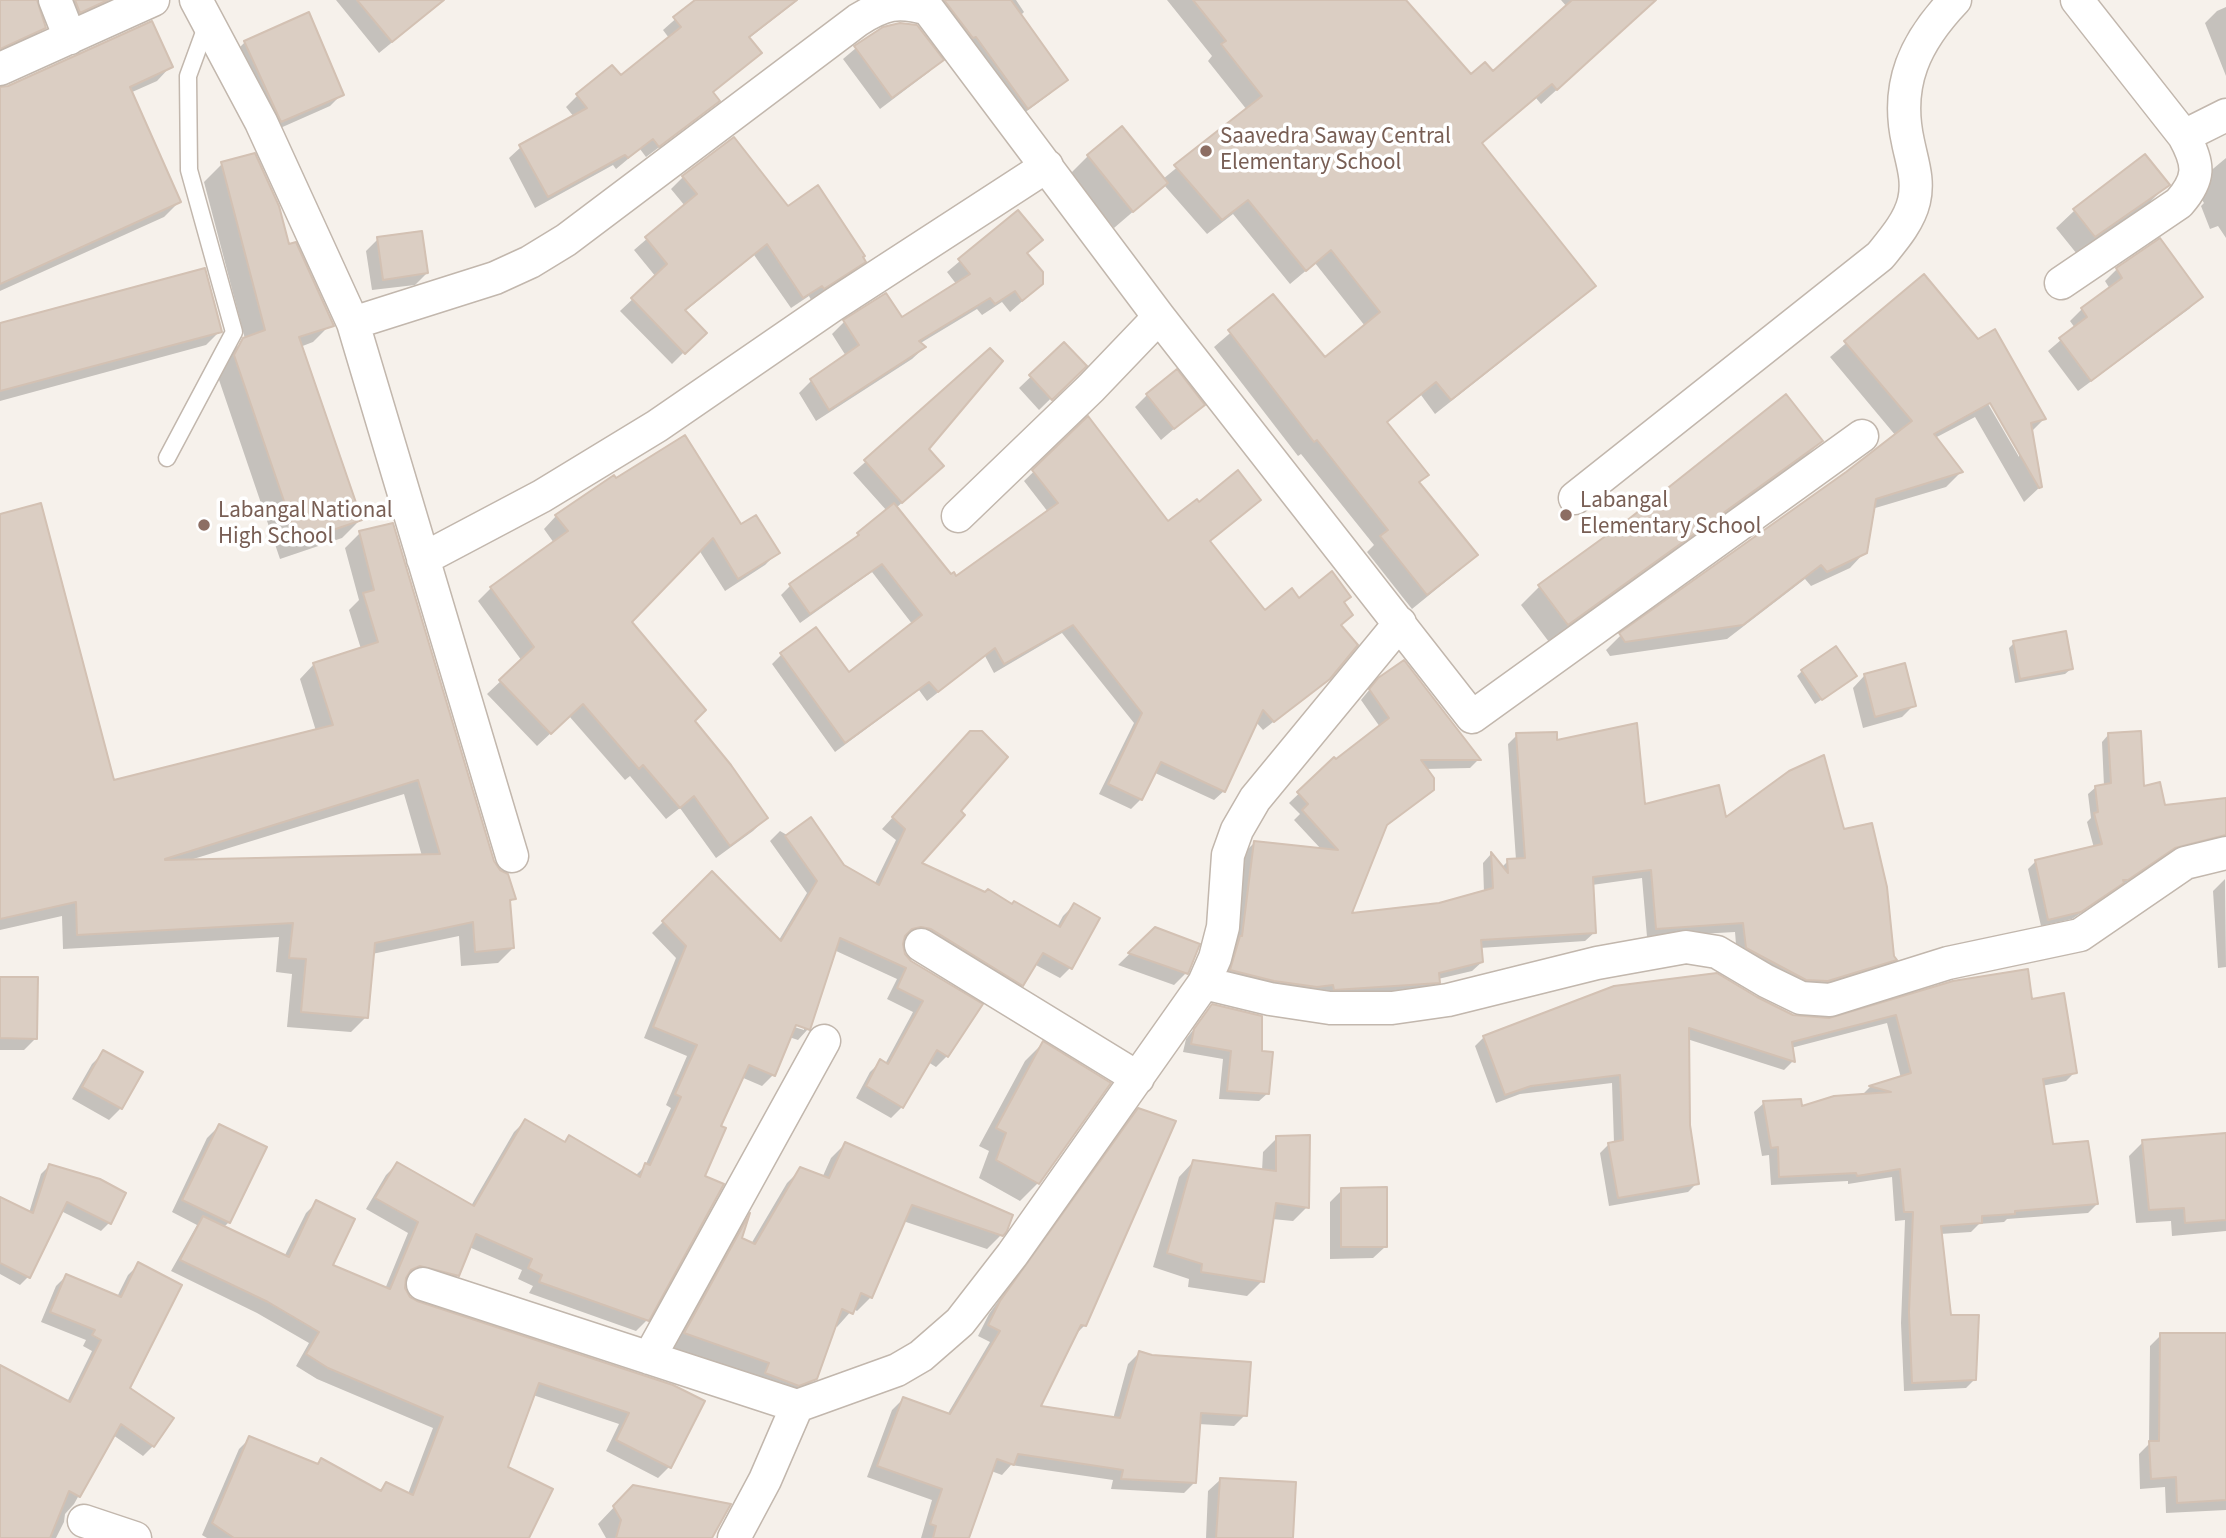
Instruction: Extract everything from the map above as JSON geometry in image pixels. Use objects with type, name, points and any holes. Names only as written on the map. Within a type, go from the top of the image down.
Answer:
[{"type":"street","points":[[55,0],[70,38]]},
{"type":"street","points":[[0,69],[153,0]]},
{"type":"street","points":[[1575,498],[1880,256],[1892,241],[1906,220],[1914,200],[1916,175],[1903,110],[1905,84],[1915,55],[1929,29],[1955,0]]},
{"type":"street","points":[[2061,283],[2179,203],[2192,188],[2197,171],[2193,152],[2184,136],[2077,0]]},
{"type":"street","points":[[353,323],[495,278],[530,262],[566,240],[829,41],[877,8],[895,2],[910,2],[928,9],[1159,317],[1472,717],[1862,436]]},
{"type":"street","points":[[202,11],[261,122],[353,323],[512,856]]},
{"type":"street","points":[[2184,136],[2226,115]]},
{"type":"street","points":[[423,559],[542,496],[657,426],[833,305],[1047,166]]},
{"type":"street","points":[[958,516],[1091,388],[1159,317]]},
{"type":"street","points":[[423,1284],[797,1406],[897,1370],[940,1341],[960,1322],[1012,1255],[1204,983],[1215,958],[1223,927],[1226,866],[1237,830],[1255,799],[1400,623]]},
{"type":"street","points":[[1204,983],[1270,999],[1330,1008],[1392,1008],[1448,1000],[1597,963],[1686,947],[1717,952],[1801,998],[1830,1000],[1948,963],[2080,935],[2185,863],[2226,853]]},
{"type":"street","points":[[921,945],[1138,1079]]},
{"type":"street","points":[[649,1358],[824,1041]]},
{"type":"street","points":[[734,1538],[765,1480],[797,1406]]},
{"type":"street","points":[[84,1521],[135,1538]]},
{"type":"lane","points":[[167,458],[234,332],[189,170],[188,76],[202,11]]},
{"type":"building","points":[[0,0],[37,0],[46,28],[0,49]]},
{"type":"building","points":[[75,0],[108,0],[80,13]]},
{"type":"building","points":[[357,0],[444,0],[392,42]]},
{"type":"building","points":[[695,0],[797,0],[749,37],[762,53],[713,92],[720,101],[659,147],[653,139],[628,158],[625,155],[548,197],[519,145],[587,108],[576,94],[612,65],[621,75],[681,27],[673,17]]},
{"type":"building","points":[[944,0],[1011,0],[1068,80],[1028,109],[976,37],[973,38]]},
{"type":"building","points":[[1193,0],[1406,0],[1471,74],[1485,62],[1493,71],[1572,0],[1656,0],[1557,90],[1552,84],[1482,143],[1596,286],[1451,400],[1436,382],[1387,422],[1429,475],[1419,482],[1478,555],[1427,595],[1380,536],[1388,530],[1317,440],[1314,442],[1228,330],[1273,294],[1325,357],[1380,312],[1331,250],[1306,271],[1248,200],[1222,220],[1174,165],[1262,96],[1221,44],[1226,41]]},
{"type":"building","points":[[309,12],[344,95],[281,122],[244,41]]},
{"type":"building","points":[[152,21],[173,67],[130,87],[181,202],[0,284],[0,87],[8,86]]},
{"type":"building","points":[[900,23],[917,25],[944,60],[892,98],[854,46],[883,27]]},
{"type":"building","points":[[1122,126],[1168,183],[1133,212],[1087,155]]},
{"type":"building","points":[[734,137],[788,206],[818,185],[865,256],[863,257],[866,262],[824,289],[822,286],[803,298],[767,244],[685,310],[707,333],[685,354],[631,298],[667,264],[645,237],[697,194],[682,176]]},
{"type":"building","points":[[255,153],[279,206],[289,244],[296,242],[334,326],[299,337],[362,520],[298,542],[234,355],[243,338],[265,330],[221,162]]},
{"type":"building","points":[[2145,154],[2170,185],[2095,237],[2073,209]]},
{"type":"building","points":[[1018,210],[1043,240],[1027,253],[1043,272],[1043,284],[1022,301],[1015,291],[995,304],[990,298],[919,341],[926,347],[829,410],[810,379],[859,345],[843,320],[886,293],[902,317],[970,274],[958,259]]},
{"type":"building","points":[[422,231],[428,273],[383,280],[377,237]]},
{"type":"building","points":[[2160,238],[2203,297],[2091,381],[2059,338],[2087,317],[2081,308],[2122,278],[2116,268]]},
{"type":"building","points":[[205,268],[222,332],[0,391],[0,323]]},
{"type":"building","points":[[1924,274],[1978,339],[1995,329],[2046,419],[2031,423],[2042,487],[2039,488],[1990,403],[1934,434],[1963,472],[1876,499],[1867,553],[1827,572],[1821,565],[1743,625],[1625,642],[1619,633],[1846,472],[1912,421],[1844,341]]},
{"type":"building","points":[[1064,342],[1087,366],[1052,400],[1029,375]]},
{"type":"building","points":[[990,348],[1003,361],[929,449],[944,466],[902,503],[864,460]]},
{"type":"building","points":[[1177,369],[1205,405],[1174,429],[1146,394]]},
{"type":"building","points":[[1786,394],[1823,441],[1568,625],[1538,585],[1625,522]]},
{"type":"building","points":[[1088,416],[1168,521],[1197,499],[1199,502],[1238,470],[1261,500],[1210,541],[1265,610],[1292,588],[1299,598],[1332,571],[1351,597],[1344,602],[1353,615],[1341,625],[1358,645],[1330,679],[1274,722],[1263,710],[1225,792],[1161,762],[1142,800],[1108,784],[1142,713],[1073,625],[1004,664],[995,648],[938,692],[929,682],[845,743],[780,653],[816,627],[849,672],[922,615],[882,564],[810,614],[789,584],[859,535],[857,533],[894,503],[951,574],[954,572],[956,576],[1058,503],[1032,470]]},
{"type":"building","points":[[685,435],[741,524],[756,515],[780,553],[738,579],[713,538],[632,622],[706,710],[695,721],[731,765],[768,818],[730,846],[694,796],[680,808],[643,765],[639,769],[583,704],[551,734],[499,680],[534,647],[490,587],[568,531],[555,515],[614,475],[616,478]]},
{"type":"building","points":[[41,503],[114,780],[333,725],[313,663],[378,642],[363,593],[374,590],[359,531],[393,523],[494,861],[500,870],[508,874],[516,899],[510,900],[514,948],[475,952],[473,922],[375,943],[368,1018],[301,1012],[306,959],[289,958],[293,923],[77,935],[76,902],[0,919],[0,514]],"holes":[[[418,780],[440,854],[165,860]]]},
{"type":"building","points":[[2066,631],[2073,669],[2020,679],[2013,641]]},
{"type":"building","points":[[1836,646],[1857,676],[1822,700],[1801,670]]},
{"type":"building","points":[[1404,660],[1481,760],[1421,760],[1434,778],[1434,790],[1387,825],[1352,913],[1439,903],[1493,888],[1491,852],[1508,873],[1507,859],[1525,858],[1516,733],[1557,732],[1557,740],[1637,723],[1645,804],[1719,785],[1726,817],[1789,771],[1824,755],[1844,829],[1872,823],[1887,887],[1894,956],[1897,960],[1828,981],[1806,980],[1746,948],[1743,923],[1656,929],[1651,870],[1593,877],[1596,933],[1481,940],[1483,962],[1439,973],[1440,983],[1334,990],[1333,985],[1317,987],[1274,981],[1230,970],[1242,936],[1254,841],[1338,850],[1302,810],[1308,804],[1297,792],[1334,757],[1336,759],[1389,718],[1369,689],[1378,678]]},
{"type":"building","points":[[1905,663],[1916,706],[1875,717],[1864,674]]},
{"type":"building","points":[[970,731],[982,731],[1008,757],[961,811],[965,815],[922,863],[985,892],[988,889],[1012,904],[1014,901],[1060,927],[1074,903],[1100,918],[1072,969],[1043,953],[1023,986],[931,929],[912,929],[905,936],[903,944],[905,954],[911,961],[983,1004],[948,1057],[937,1050],[903,1108],[866,1086],[880,1059],[888,1064],[923,1001],[897,988],[906,968],[840,938],[810,1030],[796,1025],[775,1076],[749,1065],[721,1126],[726,1128],[705,1176],[724,1184],[649,1321],[539,1282],[542,1275],[528,1268],[532,1259],[476,1234],[459,1276],[420,1266],[411,1270],[406,1278],[405,1288],[410,1297],[417,1301],[673,1385],[705,1401],[671,1468],[616,1440],[629,1413],[539,1383],[508,1467],[553,1489],[529,1538],[234,1538],[212,1523],[249,1436],[318,1464],[321,1458],[381,1491],[386,1482],[413,1495],[443,1417],[328,1368],[306,1354],[319,1332],[268,1302],[180,1260],[203,1216],[289,1257],[316,1200],[355,1219],[333,1265],[390,1289],[418,1222],[375,1198],[397,1162],[474,1206],[525,1119],[565,1142],[569,1135],[640,1177],[645,1163],[650,1165],[681,1097],[675,1094],[697,1045],[653,1027],[686,946],[662,921],[712,871],[781,941],[817,881],[785,836],[811,817],[844,865],[879,885],[905,829],[892,817]]},
{"type":"building","points":[[2141,731],[2144,786],[2160,782],[2165,805],[2226,798],[2226,835],[2175,848],[2128,880],[2123,880],[2124,883],[2081,912],[2048,920],[2035,860],[2102,844],[2094,813],[2098,812],[2095,786],[2111,783],[2108,733]]},
{"type":"building","points":[[1155,927],[1200,944],[1188,974],[1128,953]]},
{"type":"building","points":[[2028,969],[2032,999],[2064,993],[2077,1073],[2043,1079],[2053,1144],[2088,1141],[2098,1204],[2015,1211],[2015,1214],[1982,1216],[1982,1223],[1941,1226],[1951,1315],[1979,1315],[1976,1380],[1912,1383],[1909,1312],[1913,1212],[1904,1212],[1900,1169],[1857,1176],[1856,1173],[1779,1177],[1778,1147],[1771,1148],[1763,1101],[1801,1099],[1802,1106],[1834,1096],[1891,1092],[1869,1086],[1911,1073],[1896,1015],[1792,1042],[1795,1062],[1689,1028],[1690,1125],[1699,1184],[1618,1198],[1608,1143],[1623,1140],[1620,1075],[1531,1086],[1505,1095],[1483,1036],[1614,986],[1717,973],[1793,1015],[1829,1018],[1953,981]]},
{"type":"building","points":[[0,977],[38,977],[37,1039],[0,1038]]},
{"type":"building","points":[[1212,1004],[1262,1016],[1262,1051],[1273,1052],[1269,1094],[1227,1091],[1231,1051],[1191,1044],[1194,1029]]},
{"type":"building","points":[[1043,1041],[1111,1083],[1039,1184],[996,1160],[1006,1133],[996,1128]]},
{"type":"building","points":[[103,1050],[143,1072],[122,1109],[82,1087]]},
{"type":"building","points":[[1138,1108],[1176,1121],[1086,1326],[1081,1325],[1041,1406],[1120,1418],[1139,1351],[1152,1355],[1251,1362],[1247,1416],[1201,1413],[1196,1483],[1121,1479],[1123,1470],[1018,1454],[1014,1465],[997,1459],[969,1538],[933,1538],[936,1526],[930,1524],[942,1489],[877,1466],[903,1397],[950,1414],[1000,1331],[988,1325],[1000,1301]]},
{"type":"building","points":[[219,1124],[267,1147],[230,1223],[182,1200]]},
{"type":"building","points":[[2226,1133],[2226,1220],[2185,1223],[2184,1208],[2149,1210],[2142,1140]]},
{"type":"building","points":[[1310,1135],[1309,1208],[1276,1203],[1264,1282],[1201,1272],[1202,1264],[1167,1253],[1193,1160],[1276,1171],[1276,1136]]},
{"type":"building","points":[[845,1142],[1013,1215],[1007,1231],[1003,1236],[912,1205],[872,1298],[861,1293],[853,1314],[842,1309],[817,1379],[799,1386],[765,1373],[769,1363],[684,1333],[750,1213],[742,1238],[755,1244],[800,1167],[829,1178]]},
{"type":"building","points":[[49,1164],[100,1179],[126,1193],[111,1224],[67,1202],[30,1278],[0,1263],[0,1197],[33,1213]]},
{"type":"building","points":[[1387,1187],[1387,1247],[1341,1247],[1341,1188]]},
{"type":"building","points":[[138,1262],[182,1285],[130,1388],[174,1418],[154,1447],[121,1424],[80,1497],[69,1491],[50,1538],[0,1538],[0,1365],[70,1402],[101,1340],[92,1335],[95,1330],[50,1312],[66,1274],[121,1297]]},
{"type":"building","points":[[2160,1333],[2226,1333],[2226,1500],[2177,1503],[2176,1477],[2151,1479],[2149,1441],[2159,1441]]},
{"type":"building","points":[[1220,1478],[1296,1482],[1293,1538],[1216,1538]]},
{"type":"building","points":[[633,1485],[731,1504],[712,1538],[616,1538],[621,1520],[613,1506]]},
{"type":"place","name":"Saavedra Saway Central Elementary School","points":[[1206,151]]},
{"type":"place","name":"Labangal Elementary School","points":[[1566,515]]},
{"type":"place","name":"Labangal National High School","points":[[204,525]]}]
